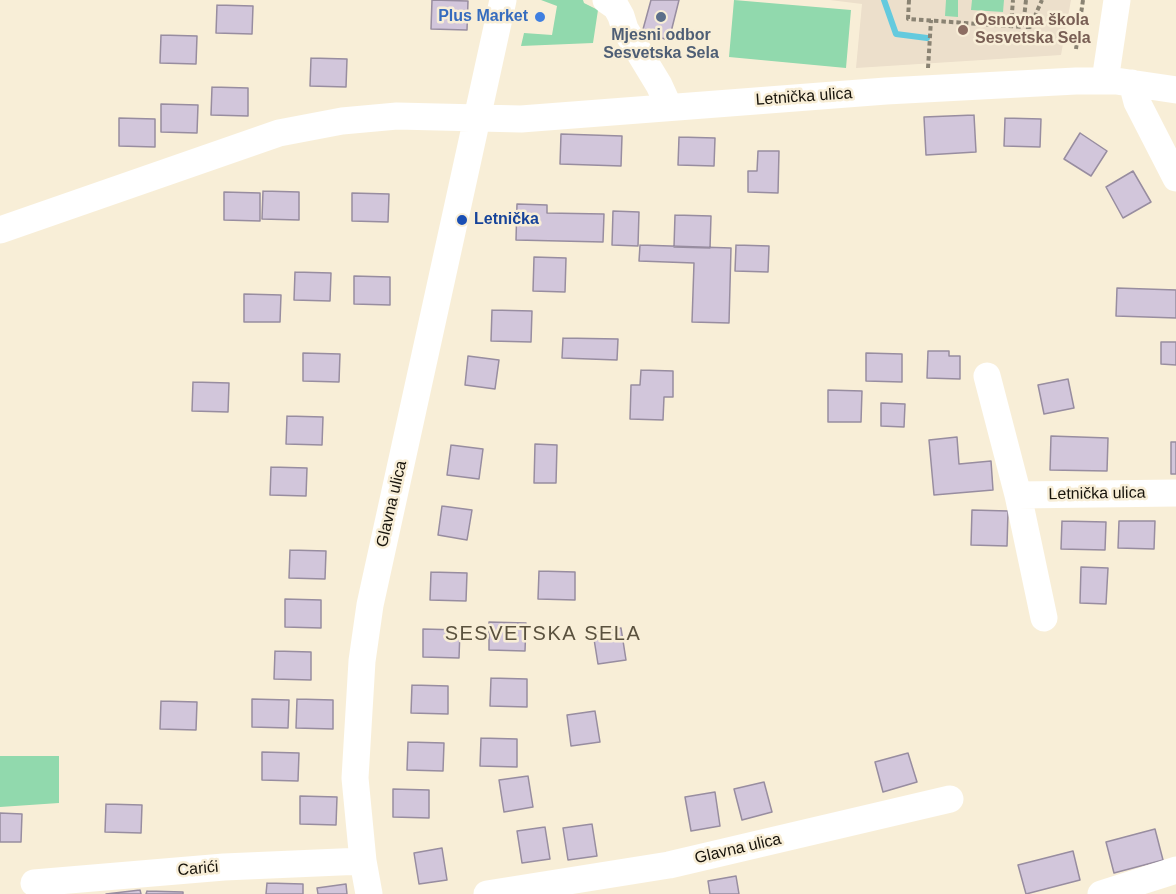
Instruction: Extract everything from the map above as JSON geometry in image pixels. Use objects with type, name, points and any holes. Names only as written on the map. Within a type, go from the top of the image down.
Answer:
[{"type":"street","name":"Glavna ulica","points":[[369,894],[363,861],[356,778],[362,661],[370,605],[503,0]]},
{"type":"street","points":[[606,0],[616,8],[621,16],[625,29],[659,85],[669,107]]},
{"type":"street","points":[[1105,81],[1117,0]]},
{"type":"street","name":"Letnička ulica","points":[[476,119],[521,119],[886,91],[1105,81],[1132,82],[1176,90]]},
{"type":"street","points":[[1132,82],[1137,102],[1176,178]]},
{"type":"street","points":[[0,230],[279,134],[342,121],[397,116],[476,119]]},
{"type":"street","points":[[987,376],[1018,495],[1044,618]]},
{"type":"street","name":"Letnička ulica","points":[[1018,495],[1176,493]]},
{"type":"street","name":"Glavna ulica","points":[[487,894],[669,865],[950,799]]},
{"type":"street","name":"Carići","points":[[34,883],[224,867],[363,861]]},
{"type":"street","points":[[1101,894],[1176,870]]},
{"type":"path","points":[[909,0],[908,19],[1023,27],[1030,27],[1042,0]]},
{"type":"path","points":[[1011,25],[1013,0]]},
{"type":"path","points":[[1023,27],[1026,0]]},
{"type":"path","points":[[1076,49],[1083,0]]},
{"type":"path","points":[[929,46],[931,20]]},
{"type":"shaded area","name":"Osnovna škola Sesvetska Sela","points":[[830,0],[1071,0],[1061,55],[856,68],[862,4]]},
{"type":"green space","points":[[541,0],[583,0],[584,3],[598,10],[593,43],[521,46],[524,33],[552,35],[557,6]]},
{"type":"green space","points":[[734,0],[851,10],[846,68],[729,57]]},
{"type":"green space","points":[[946,0],[958,0],[958,17],[945,16]]},
{"type":"green space","points":[[972,0],[1004,0],[1003,12],[971,10]]},
{"type":"green space","points":[[0,756],[59,756],[59,803],[0,807]]},
{"type":"building","points":[[432,0],[468,1],[467,30],[431,29]]},
{"type":"building","name":"Mjesni odbor Sesvetska Sela","points":[[651,0],[679,0],[669,40],[642,33]]},
{"type":"building","points":[[217,5],[253,6],[252,34],[216,33]]},
{"type":"building","points":[[161,35],[197,36],[196,64],[160,63]]},
{"type":"building","points":[[311,58],[347,59],[346,87],[310,86]]},
{"type":"building","points":[[212,87],[248,88],[248,116],[211,115]]},
{"type":"building","points":[[161,104],[198,105],[197,133],[161,132]]},
{"type":"building","points":[[974,115],[976,152],[926,155],[924,117]]},
{"type":"building","points":[[119,118],[155,119],[155,147],[119,146]]},
{"type":"building","points":[[1005,118],[1041,119],[1040,147],[1004,146]]},
{"type":"building","points":[[1080,133],[1107,151],[1091,176],[1064,159]]},
{"type":"building","points":[[561,134],[622,136],[621,166],[560,164]]},
{"type":"building","points":[[679,137],[715,138],[714,166],[678,165]]},
{"type":"building","points":[[758,151],[779,151],[778,193],[748,192],[748,171],[757,171]]},
{"type":"building","points":[[1133,171],[1151,202],[1123,218],[1106,187]]},
{"type":"building","points":[[263,191],[299,192],[299,220],[262,219]]},
{"type":"building","points":[[224,192],[260,193],[260,221],[224,220]]},
{"type":"building","points":[[352,193],[389,194],[388,222],[352,221]]},
{"type":"building","points":[[517,204],[547,205],[547,213],[604,214],[603,242],[516,240]]},
{"type":"building","points":[[613,211],[639,212],[638,246],[612,245]]},
{"type":"building","points":[[675,215],[711,216],[710,248],[674,247]]},
{"type":"building","points":[[640,245],[731,248],[729,323],[692,322],[694,263],[639,261]]},
{"type":"building","points":[[736,245],[769,246],[768,272],[735,271]]},
{"type":"building","points":[[534,257],[566,258],[565,292],[533,291]]},
{"type":"building","points":[[295,272],[331,273],[330,301],[294,300]]},
{"type":"building","points":[[354,276],[390,277],[390,305],[354,304]]},
{"type":"building","points":[[1117,288],[1176,290],[1176,318],[1116,316]]},
{"type":"building","points":[[244,294],[281,295],[280,322],[244,322]]},
{"type":"building","points":[[492,310],[532,311],[531,342],[491,341]]},
{"type":"building","points":[[563,338],[618,339],[617,360],[562,358]]},
{"type":"building","points":[[1161,342],[1176,342],[1176,365],[1161,364]]},
{"type":"building","points":[[928,351],[949,351],[949,356],[960,356],[960,379],[927,378]]},
{"type":"building","points":[[303,353],[340,354],[339,382],[303,381]]},
{"type":"building","points":[[866,353],[902,354],[902,382],[866,381]]},
{"type":"building","points":[[468,356],[499,360],[495,389],[465,385]]},
{"type":"building","points":[[641,370],[673,371],[673,397],[664,397],[663,420],[630,419],[631,385],[640,385]]},
{"type":"building","points":[[1068,379],[1074,408],[1044,414],[1038,385]]},
{"type":"building","points":[[193,382],[229,383],[228,412],[192,411]]},
{"type":"building","points":[[828,390],[862,391],[861,422],[828,422]]},
{"type":"building","points":[[881,403],[905,404],[904,427],[881,426]]},
{"type":"building","points":[[287,416],[323,417],[322,445],[286,444]]},
{"type":"building","points":[[1051,436],[1108,438],[1107,471],[1050,470]]},
{"type":"building","points":[[957,437],[959,464],[991,461],[993,490],[934,495],[929,440]]},
{"type":"building","points":[[1171,442],[1176,442],[1176,474],[1171,474]]},
{"type":"building","points":[[535,444],[557,445],[556,483],[534,483]]},
{"type":"building","points":[[451,445],[483,449],[479,479],[447,475]]},
{"type":"building","points":[[271,467],[307,468],[306,496],[270,495]]},
{"type":"building","points":[[442,506],[472,510],[467,540],[438,535]]},
{"type":"building","points":[[972,510],[1008,511],[1007,546],[971,545]]},
{"type":"building","points":[[1062,521],[1106,522],[1105,550],[1061,549]]},
{"type":"building","points":[[1119,521],[1155,521],[1154,549],[1118,548]]},
{"type":"building","points":[[290,550],[326,551],[325,579],[289,578]]},
{"type":"building","points":[[1081,567],[1108,568],[1106,604],[1080,603]]},
{"type":"building","points":[[539,571],[575,572],[575,600],[538,599]]},
{"type":"building","points":[[431,572],[467,573],[466,601],[430,600]]},
{"type":"building","points":[[285,599],[321,600],[321,628],[285,627]]},
{"type":"building","points":[[489,622],[526,623],[525,651],[489,650]]},
{"type":"building","points":[[621,628],[626,660],[598,664],[593,633]]},
{"type":"building","points":[[423,629],[460,630],[459,658],[423,657]]},
{"type":"building","points":[[275,651],[311,652],[311,680],[274,679]]},
{"type":"building","points":[[491,678],[527,679],[527,707],[490,706]]},
{"type":"building","points":[[412,685],[448,686],[448,714],[411,713]]},
{"type":"building","points":[[252,699],[289,700],[288,728],[252,727]]},
{"type":"building","points":[[297,699],[333,700],[333,729],[296,728]]},
{"type":"building","points":[[161,701],[197,702],[196,730],[160,729]]},
{"type":"building","points":[[595,711],[600,742],[571,746],[567,715]]},
{"type":"building","points":[[481,738],[517,739],[517,767],[480,766]]},
{"type":"building","points":[[408,742],[444,743],[443,771],[407,770]]},
{"type":"building","points":[[262,752],[299,753],[298,781],[262,780]]},
{"type":"building","points":[[908,753],[917,782],[883,792],[875,762]]},
{"type":"building","points":[[528,776],[533,807],[504,812],[499,780]]},
{"type":"building","points":[[764,782],[772,812],[742,820],[734,789]]},
{"type":"building","points":[[393,789],[429,790],[429,818],[393,817]]},
{"type":"building","points":[[715,792],[720,826],[691,831],[685,797]]},
{"type":"building","points":[[300,796],[337,797],[336,825],[300,824]]},
{"type":"building","points":[[106,804],[142,805],[141,833],[105,832]]},
{"type":"building","points":[[0,813],[22,814],[21,842],[0,842]]},
{"type":"building","points":[[592,824],[597,856],[568,860],[563,828]]},
{"type":"building","points":[[545,827],[550,859],[522,863],[517,831]]},
{"type":"building","points":[[1155,829],[1163,860],[1114,873],[1106,842]]},
{"type":"building","points":[[442,848],[447,880],[419,884],[414,853]]},
{"type":"building","points":[[1073,851],[1080,880],[1026,894],[1018,865]]},
{"type":"building","points":[[736,876],[739,894],[710,894],[708,881]]},
{"type":"building","points":[[267,883],[303,884],[303,894],[266,894]]},
{"type":"building","points":[[346,884],[347,894],[318,894],[317,888]]},
{"type":"building","points":[[140,890],[141,894],[106,894]]},
{"type":"building","points":[[147,891],[183,892],[183,894],[146,894]]},
{"type":"waterway","points":[[884,0],[896,34],[927,38]]},
{"type":"place","name":"Plus Market","points":[[540,17]]},
{"type":"place","name":"Mjesni odbor Sesvetska Sela","points":[[661,17]]},
{"type":"place","name":"Osnovna škola Sesvetska Sela","points":[[963,30]]},
{"type":"place","name":"Letnička","points":[[462,220]]},
{"type":"district","name":"SESVETSKA SELA","points":[[543,634]]}]
